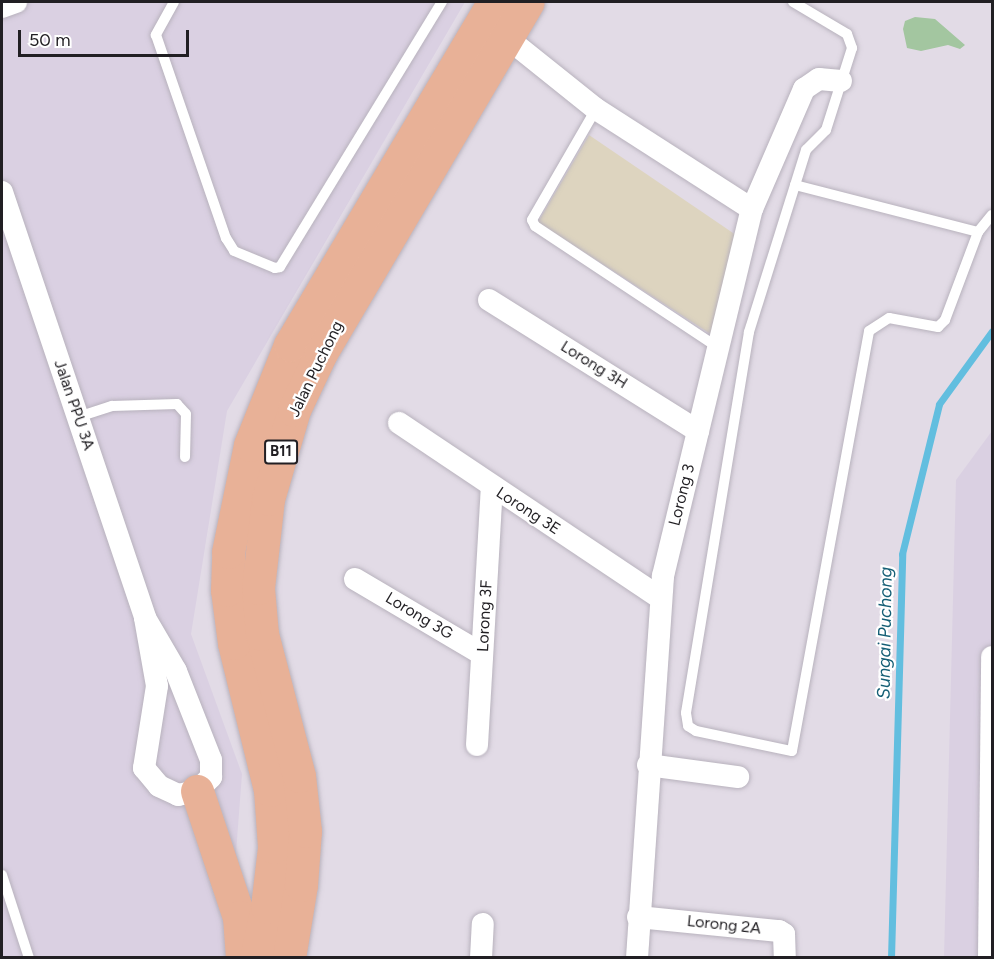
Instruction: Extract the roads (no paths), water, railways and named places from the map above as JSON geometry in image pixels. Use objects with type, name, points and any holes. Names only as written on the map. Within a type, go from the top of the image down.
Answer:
[{"type":"main road","name":"Jalan Puchong","points":[[256,957],[267,907],[274,847],[270,790],[234,643],[227,590],[228,552],[250,445],[290,345],[494,2]]},
{"type":"main road","name":"Jalan Puchong","points":[[289,957],[301,885],[305,831],[299,776],[262,634],[258,588],[268,499],[294,410],[321,353],[528,2]]},
{"type":"main road","points":[[196,791],[239,917],[242,957]]},
{"type":"street","points":[[2,7],[16,2]]},
{"type":"street","points":[[506,37],[596,108],[752,209]]},
{"type":"street","name":"Lorong 3","points":[[637,957],[659,597],[717,347],[752,209],[804,89],[819,79],[841,81]]},
{"type":"street","name":"Jalan PPU 3A","points":[[2,192],[146,618],[157,686],[144,768],[159,786],[178,795],[196,791],[211,777],[212,760],[176,671],[146,618]]},
{"type":"street","name":"Lorong 3H","points":[[489,300],[698,431]]},
{"type":"street","name":"Lorong 3E","points":[[399,423],[492,488],[659,597]]},
{"type":"street","name":"Lorong 3F","points":[[477,745],[492,488]]},
{"type":"street","name":"Lorong 3G","points":[[355,579],[482,654]]},
{"type":"street","points":[[989,957],[993,657]]},
{"type":"street","points":[[648,765],[738,777]]},
{"type":"street","name":"Lorong 2A","points":[[638,917],[779,931],[784,934],[785,957]]},
{"type":"street","points":[[481,957],[483,924]]},
{"type":"lane","points":[[174,2],[156,36],[226,238],[234,251],[274,268],[280,267],[442,2]]},
{"type":"lane","points":[[793,2],[851,40],[826,130],[806,150],[749,332],[686,713],[688,726],[696,731],[792,751],[869,331],[889,318],[938,327],[945,320],[978,232],[993,215]]},
{"type":"lane","points":[[596,108],[532,220],[535,226],[717,347]]},
{"type":"lane","points":[[795,184],[978,232]]},
{"type":"lane","points":[[78,417],[112,406],[177,404],[186,414],[185,457]]},
{"type":"lane","points":[[2,875],[29,957]]},
{"type":"waterway","name":"Sungai Puchong","points":[[891,958],[902,554],[939,404],[992,331]]}]
